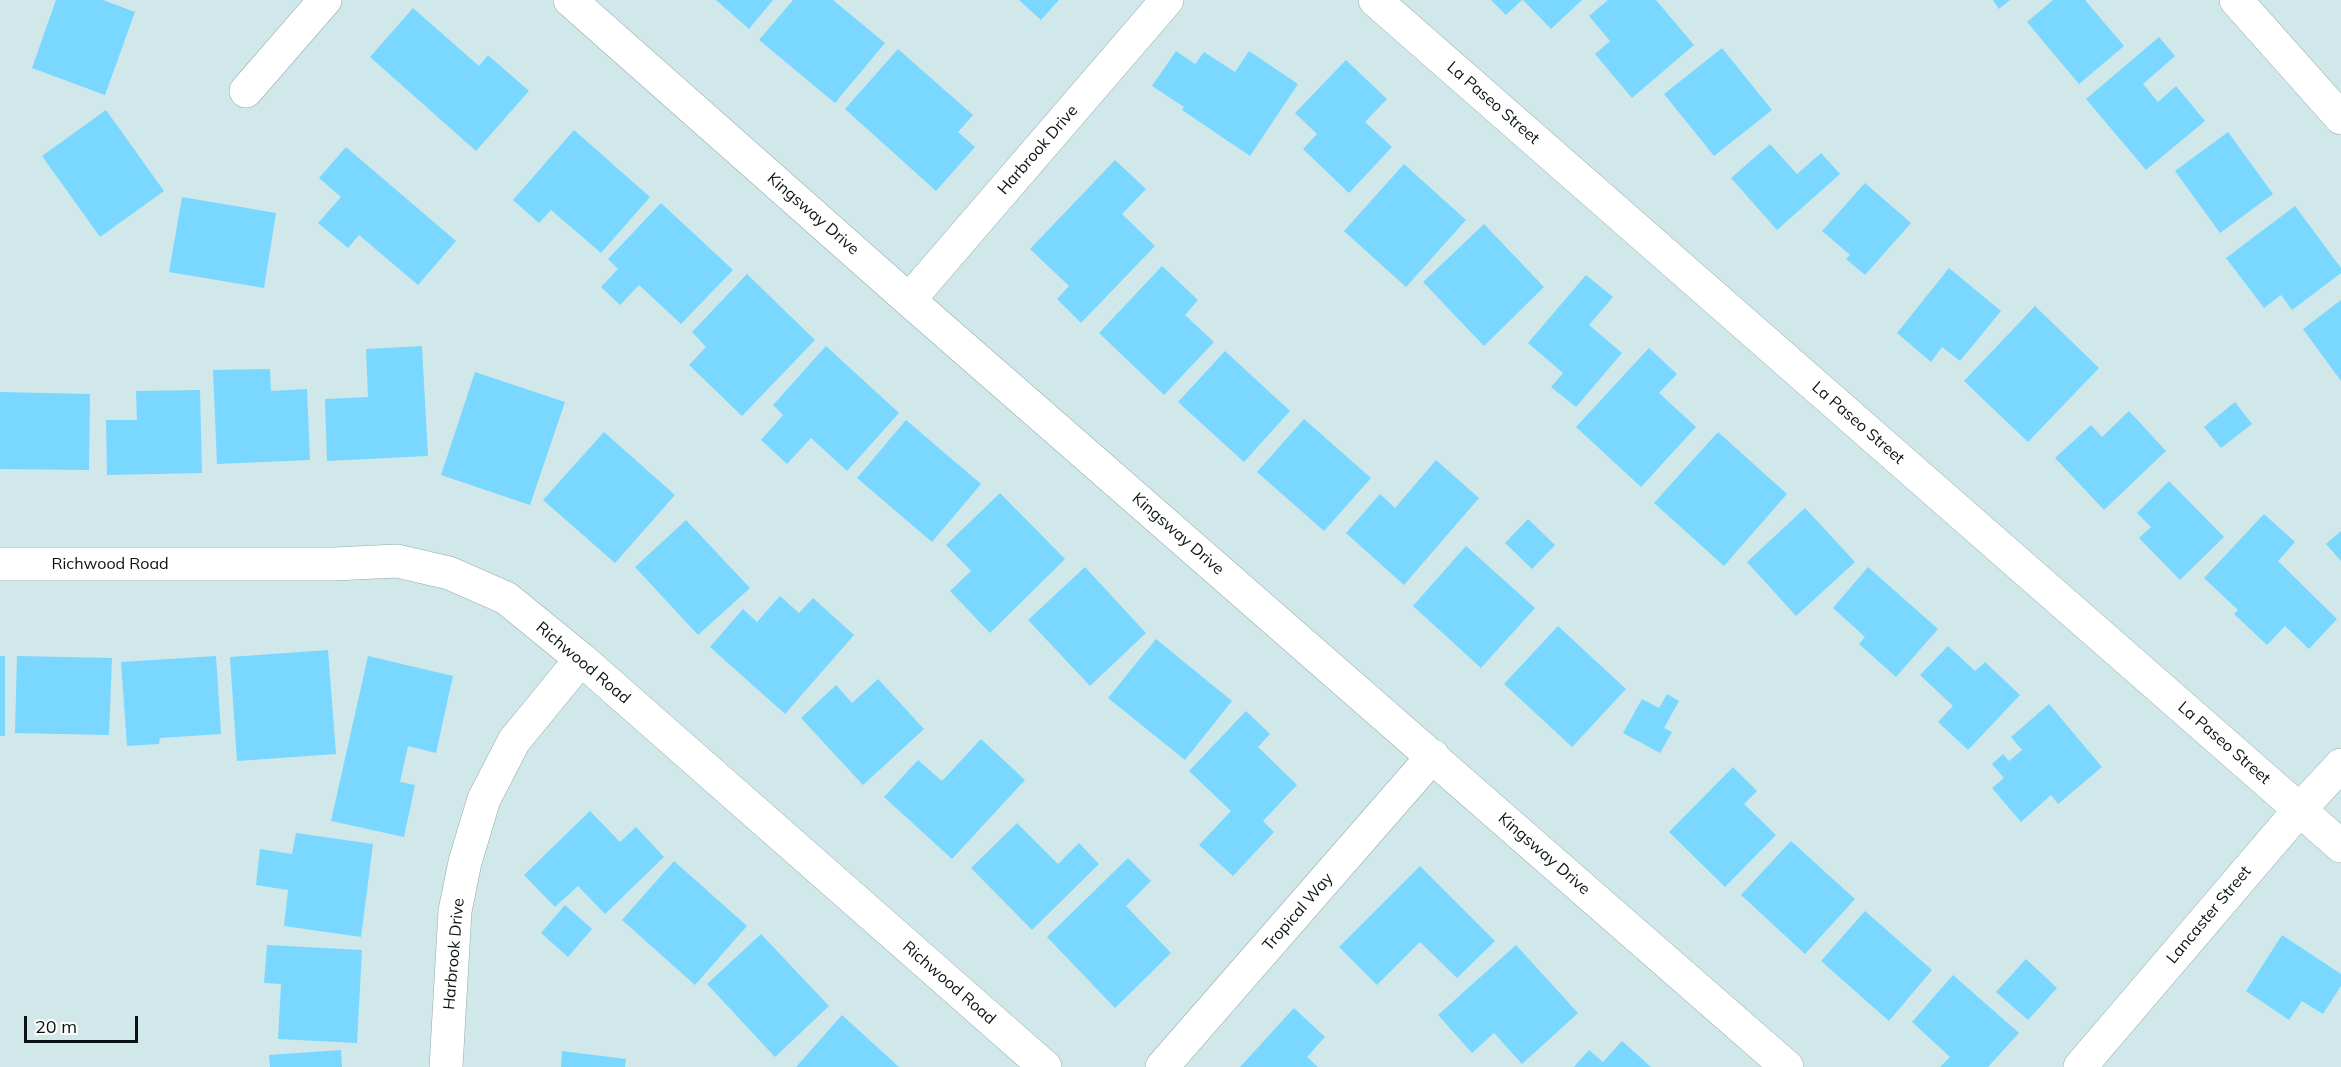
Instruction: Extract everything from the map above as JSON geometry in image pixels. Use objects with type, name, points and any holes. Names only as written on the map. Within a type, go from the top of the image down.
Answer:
[{"type":"street","points":[[246,91],[325,0]]},
{"type":"street","name":"Kingsway Drive","points":[[570,0],[909,300],[1787,1067]]},
{"type":"street","name":"Harbrook Drive","points":[[909,300],[1167,0]]},
{"type":"street","name":"La Paseo Street","points":[[1376,0],[2341,846]]},
{"type":"street","points":[[2236,0],[2341,118]]},
{"type":"street","name":"Richwood Road","points":[[0,564],[334,564],[397,561],[449,573],[506,598],[581,659],[1045,1067]]},
{"type":"street","name":"Harbrook Drive","points":[[446,1067],[455,911],[465,862],[484,799],[514,741],[581,659]]},
{"type":"street","name":"Tropical Way","points":[[1162,1067],[1433,756]]},
{"type":"street","name":"Lancaster Street","points":[[2080,1067],[2300,809],[2341,765]]},
{"type":"building","points":[[56,0],[103,0],[135,12],[105,95],[32,68]]},
{"type":"building","points":[[716,0],[773,0],[749,29]]},
{"type":"building","points":[[793,0],[833,0],[885,43],[835,103],[759,40]]},
{"type":"building","points":[[1019,0],[1059,0],[1041,20]]},
{"type":"building","points":[[1491,0],[1522,0],[1506,15]]},
{"type":"building","points":[[1523,0],[1582,0],[1551,29]]},
{"type":"building","points":[[1608,0],[1656,0],[1694,45],[1632,98],[1595,54],[1610,41],[1589,16]]},
{"type":"building","points":[[1993,0],[2010,0],[1999,9]]},
{"type":"building","points":[[2053,0],[2085,0],[2124,46],[2079,84],[2027,22]]},
{"type":"building","points":[[413,8],[479,66],[488,55],[529,91],[476,151],[370,57]]},
{"type":"building","points":[[2159,37],[2175,56],[2143,84],[2158,102],[2176,86],[2205,121],[2146,170],[2086,99]]},
{"type":"building","points":[[1722,48],[1772,110],[1714,156],[1664,94]]},
{"type":"building","points":[[898,49],[973,115],[958,132],[975,147],[936,191],[845,109]]},
{"type":"building","points":[[1176,51],[1195,64],[1204,52],[1235,72],[1249,51],[1298,84],[1250,156],[1182,110],[1184,107],[1152,86]]},
{"type":"building","points":[[1346,60],[1387,99],[1365,122],[1392,147],[1349,193],[1303,149],[1317,134],[1295,113]]},
{"type":"building","points":[[106,110],[164,191],[100,237],[42,156]]},
{"type":"building","points":[[574,130],[650,197],[601,253],[551,210],[539,223],[513,200]]},
{"type":"building","points":[[2228,132],[2273,194],[2220,233],[2175,171]]},
{"type":"building","points":[[1770,144],[1797,174],[1821,153],[1840,174],[1777,230],[1731,178]]},
{"type":"building","points":[[346,147],[456,241],[418,285],[359,235],[348,248],[318,223],[341,197],[319,178]]},
{"type":"building","points":[[1115,160],[1146,189],[1122,214],[1155,246],[1081,323],[1057,299],[1069,286],[1030,249]]},
{"type":"building","points":[[1404,164],[1466,220],[1406,287],[1344,231]]},
{"type":"building","points":[[1865,183],[1911,223],[1865,275],[1846,259],[1850,255],[1822,231]]},
{"type":"building","points":[[182,197],[276,213],[264,288],[169,272]]},
{"type":"building","points":[[661,203],[733,270],[681,324],[639,285],[620,305],[601,287],[618,269],[608,259]]},
{"type":"building","points":[[2295,206],[2341,268],[2341,273],[2292,310],[2281,295],[2264,308],[2226,258]]},
{"type":"building","points":[[1484,224],[1544,287],[1484,346],[1423,282]]},
{"type":"building","points":[[1162,266],[1198,300],[1185,315],[1214,342],[1164,395],[1099,333]]},
{"type":"building","points":[[1949,268],[2001,311],[1960,361],[1942,347],[1931,362],[1897,333]]},
{"type":"building","points":[[747,274],[815,340],[742,416],[689,365],[706,347],[692,332]]},
{"type":"building","points":[[1586,275],[1613,297],[1589,325],[1622,353],[1576,407],[1551,387],[1563,373],[1528,343]]},
{"type":"building","points":[[2341,300],[2341,381],[2303,329]]},
{"type":"building","points":[[2035,306],[2099,368],[2028,442],[1964,381]]},
{"type":"building","points":[[422,346],[428,456],[327,461],[325,399],[368,397],[366,349]]},
{"type":"building","points":[[826,346],[899,413],[847,471],[811,438],[787,464],[761,440],[783,415],[773,405]]},
{"type":"building","points":[[1649,348],[1677,374],[1659,393],[1696,427],[1641,487],[1576,427]]},
{"type":"building","points":[[1225,351],[1290,411],[1244,462],[1178,402]]},
{"type":"building","points":[[270,369],[271,391],[307,389],[310,460],[217,464],[213,370]]},
{"type":"building","points":[[475,372],[565,402],[530,505],[441,475]]},
{"type":"building","points":[[200,390],[202,473],[107,475],[106,420],[137,420],[136,391]]},
{"type":"building","points":[[0,392],[90,394],[89,470],[0,469]]},
{"type":"building","points":[[2235,402],[2252,424],[2221,448],[2204,427]]},
{"type":"building","points":[[2129,411],[2166,451],[2104,510],[2055,458],[2091,425],[2102,437]]},
{"type":"building","points":[[1304,419],[1371,478],[1324,531],[1257,472]]},
{"type":"building","points":[[906,420],[981,484],[932,542],[857,478]]},
{"type":"building","points":[[604,432],[675,495],[615,563],[543,500]]},
{"type":"building","points":[[1718,432],[1787,494],[1724,566],[1654,503]]},
{"type":"building","points":[[1436,460],[1479,498],[1404,585],[1346,533],[1380,494],[1395,508]]},
{"type":"building","points":[[2169,481],[2224,537],[2180,580],[2139,538],[2151,527],[2137,513]]},
{"type":"building","points":[[1000,493],[1065,559],[990,633],[950,591],[971,571],[946,545]]},
{"type":"building","points":[[1805,508],[1855,562],[1796,616],[1747,562]]},
{"type":"building","points":[[2264,514],[2295,542],[2278,561],[2337,619],[2309,649],[2285,626],[2267,645],[2234,614],[2238,610],[2204,578]]},
{"type":"building","points":[[1528,519],[1555,545],[1532,569],[1505,543]]},
{"type":"building","points":[[686,520],[750,588],[698,635],[635,567]]},
{"type":"building","points":[[2341,531],[2341,561],[2326,544]]},
{"type":"building","points":[[1466,546],[1535,608],[1481,668],[1413,606]]},
{"type":"building","points":[[1085,567],[1146,633],[1090,686],[1028,620]]},
{"type":"building","points":[[1868,567],[1938,629],[1896,677],[1859,644],[1865,637],[1833,608]]},
{"type":"building","points":[[780,596],[799,613],[813,598],[854,635],[785,714],[710,647],[743,609],[757,622]]},
{"type":"building","points":[[1558,626],[1626,689],[1572,747],[1504,684]]},
{"type":"building","points":[[1156,639],[1232,701],[1185,760],[1108,698]]},
{"type":"building","points":[[1948,646],[1975,671],[1985,662],[2020,695],[1968,750],[1938,722],[1953,706],[1920,675]]},
{"type":"building","points":[[328,650],[336,754],[237,761],[230,657]]},
{"type":"building","points":[[0,656],[5,656],[5,736],[0,736]]},
{"type":"building","points":[[17,656],[112,658],[109,735],[15,733]]},
{"type":"building","points":[[216,656],[221,734],[160,738],[159,744],[127,746],[121,662]]},
{"type":"building","points":[[368,656],[453,676],[436,753],[408,746],[400,782],[415,785],[404,837],[331,821]]},
{"type":"building","points":[[878,679],[924,729],[863,785],[801,718],[836,685],[852,703]]},
{"type":"building","points":[[1667,694],[1679,701],[1664,728],[1672,732],[1660,753],[1623,733],[1642,699],[1659,708]]},
{"type":"building","points":[[2049,704],[2102,767],[2058,804],[2051,795],[2021,822],[1992,788],[2004,778],[1992,764],[2003,754],[2009,761],[2022,750],[2011,737]]},
{"type":"building","points":[[1246,711],[1270,734],[1258,747],[1297,785],[1263,821],[1274,832],[1233,876],[1199,845],[1231,811],[1189,771]]},
{"type":"building","points":[[981,739],[1025,780],[952,859],[884,797],[918,760],[942,781]]},
{"type":"building","points":[[1733,767],[1757,791],[1744,804],[1776,835],[1725,887],[1669,832]]},
{"type":"building","points":[[590,811],[620,842],[636,827],[664,857],[605,914],[578,886],[555,907],[524,875]]},
{"type":"building","points":[[1017,823],[1058,864],[1079,843],[1099,864],[1032,930],[971,868]]},
{"type":"building","points":[[296,833],[373,844],[361,937],[284,926],[288,890],[256,885],[260,849],[292,854]]},
{"type":"building","points":[[1791,841],[1855,899],[1805,954],[1741,895]]},
{"type":"building","points":[[1128,858],[1151,881],[1126,906],[1171,953],[1115,1008],[1047,937]]},
{"type":"building","points":[[674,861],[747,926],[695,985],[622,920]]},
{"type":"building","points":[[1420,866],[1495,941],[1457,978],[1420,942],[1377,985],[1339,947]]},
{"type":"building","points":[[565,905],[592,929],[568,957],[541,933]]},
{"type":"building","points":[[1865,911],[1932,970],[1889,1021],[1821,961]]},
{"type":"building","points":[[761,934],[829,1006],[775,1057],[707,984]]},
{"type":"building","points":[[2282,935],[2341,974],[2341,986],[2323,1014],[2302,1001],[2289,1020],[2246,991]]},
{"type":"building","points":[[267,945],[362,950],[357,1043],[278,1039],[281,984],[264,983]]},
{"type":"building","points":[[1516,945],[1578,1013],[1522,1064],[1494,1033],[1472,1053],[1438,1015]]},
{"type":"building","points":[[2026,959],[2057,988],[2028,1020],[1996,992]]},
{"type":"building","points":[[1953,975],[2019,1033],[1988,1067],[1940,1067],[1950,1057],[1912,1022]]},
{"type":"building","points":[[1294,1008],[1325,1037],[1307,1057],[1318,1067],[1240,1067]]},
{"type":"building","points":[[842,1015],[899,1067],[796,1067]]},
{"type":"building","points":[[1622,1041],[1651,1067],[1574,1067],[1589,1050],[1603,1062]]},
{"type":"building","points":[[341,1050],[342,1067],[270,1067],[269,1055]]},
{"type":"building","points":[[562,1051],[626,1059],[625,1067],[561,1067]]}]
